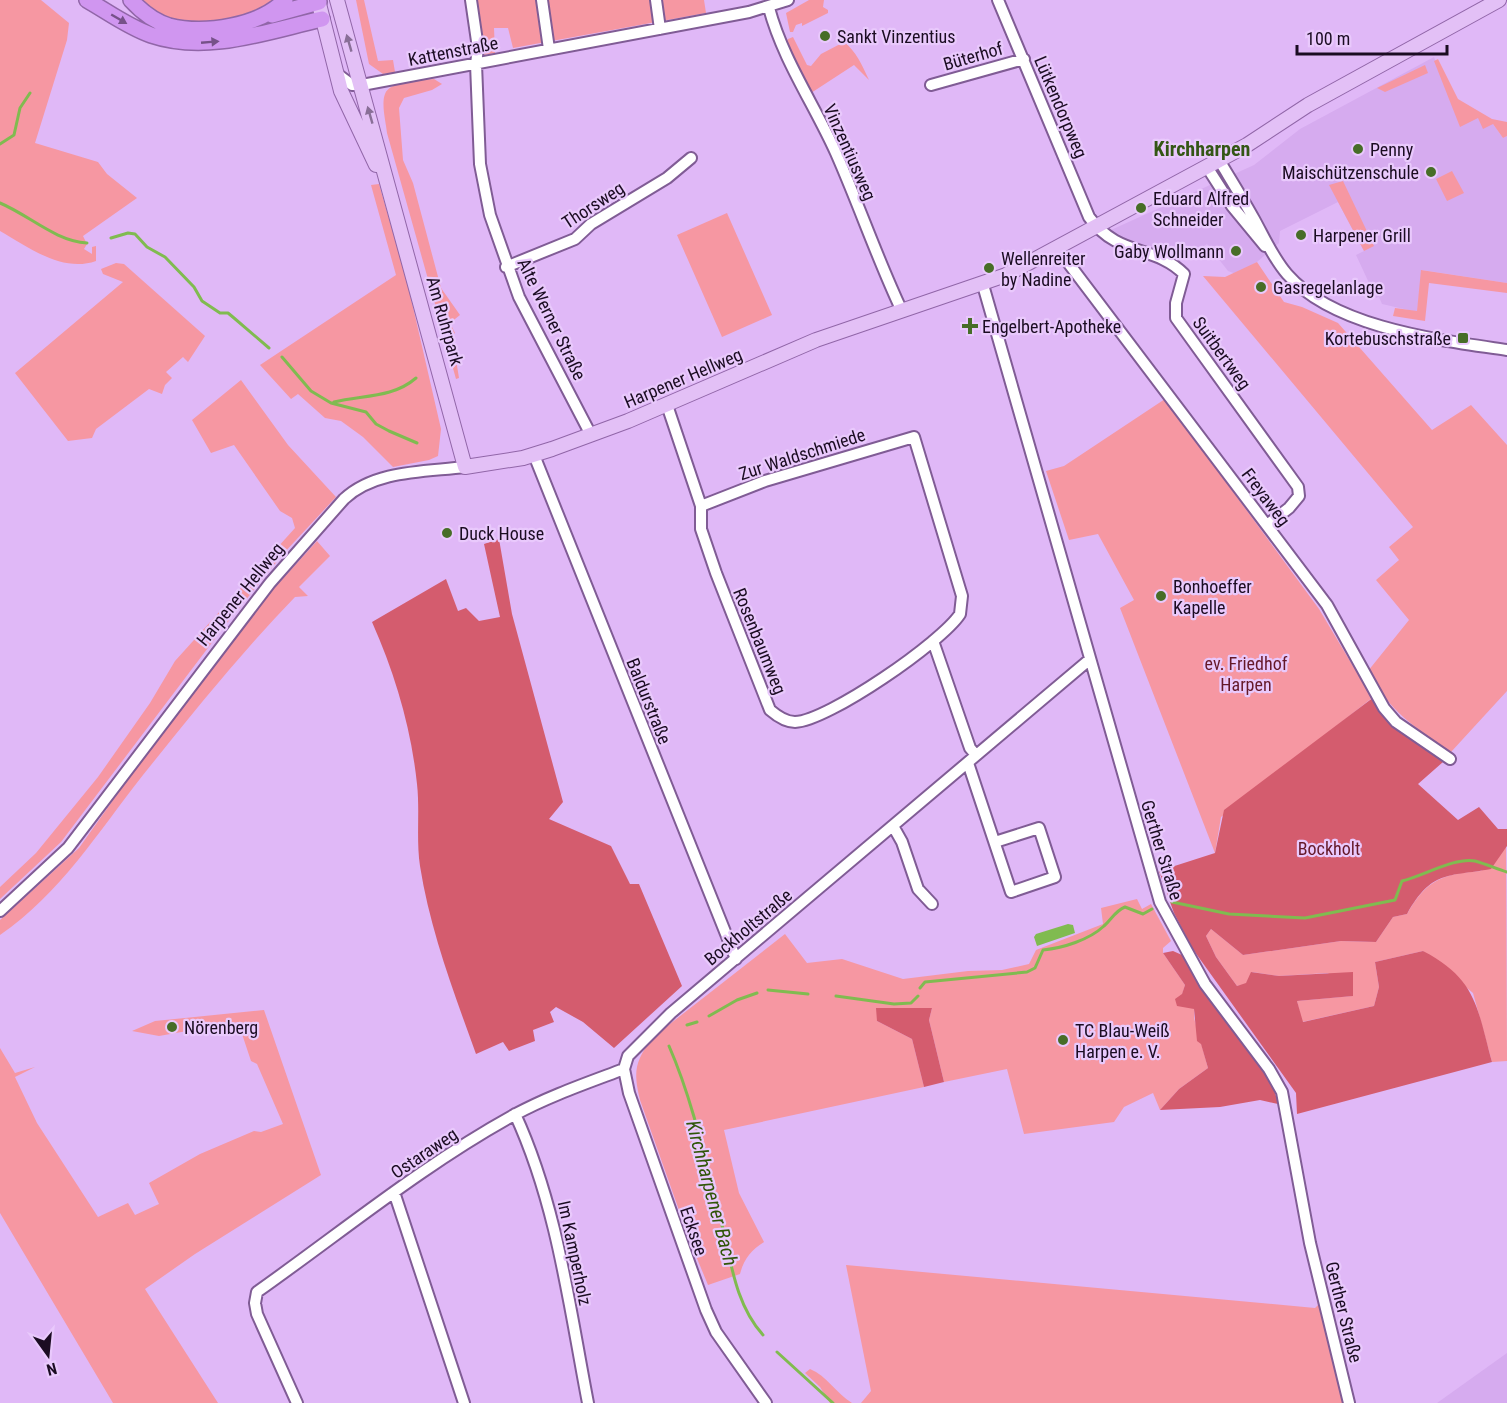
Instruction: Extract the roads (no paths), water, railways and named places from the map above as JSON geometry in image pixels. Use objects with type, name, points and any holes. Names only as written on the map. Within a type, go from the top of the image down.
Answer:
[{"type":"highway","points":[[87,0],[135,28],[152,35],[188,42],[212,43],[322,19]]},
{"type":"highway","points":[[131,0],[149,17],[169,26],[184,28],[213,28],[326,0]]},
{"type":"highway","points":[[256,19],[276,9],[285,0]]},
{"type":"main road","name":"Am Ruhrpark","points":[[326,0],[322,19],[336,73],[357,125],[387,185]]},
{"type":"main road","name":"Am Ruhrpark","points":[[326,0],[362,85],[384,163],[387,185],[465,467]]},
{"type":"main road","name":"Harpener Hellweg","points":[[465,467],[534,455],[591,435],[667,405],[816,340],[901,309],[983,285],[1027,265],[1095,225],[1274,130],[1308,105],[1499,0]]},
{"type":"street","name":"Alte Werner Straße","points":[[471,0],[478,48],[476,64],[480,164],[490,215],[506,267],[519,297],[591,435]]},
{"type":"street","points":[[542,0],[549,49]]},
{"type":"street","points":[[656,0],[660,29]]},
{"type":"street","name":"Kattenstraße","points":[[362,85],[770,8],[788,0]]},
{"type":"street","name":"Lütkendorpweg","points":[[998,0],[1089,217],[1095,225]]},
{"type":"street","name":"Vinzentiusweg","points":[[770,8],[778,40],[836,153],[879,261],[901,309]]},
{"type":"street","name":"Büterhof","points":[[931,85],[1024,59]]},
{"type":"street","points":[[336,73],[352,85],[362,85],[353,102],[357,125]]},
{"type":"street","name":"Thorsweg","points":[[506,267],[575,239],[591,224],[667,178],[691,158]]},
{"type":"street","points":[[1219,160],[1278,260]]},
{"type":"street","points":[[1206,167],[1237,214],[1298,286],[1349,315],[1420,335],[1506,346]]},
{"type":"street","name":"Suitbertweg","points":[[1095,225],[1109,239],[1173,262],[1184,274],[1176,303],[1176,318],[1298,487],[1299,496],[1289,508],[1267,525]]},
{"type":"street","name":"Freyaweg","points":[[1058,248],[1327,605],[1384,708],[1396,722],[1449,759]]},
{"type":"street","name":"Gerther Straße","points":[[983,285],[1149,870],[1165,914],[1205,984],[1264,1061],[1282,1092],[1312,1252],[1349,1403]]},
{"type":"street","name":"Rosenbaumweg","points":[[667,405],[701,506],[701,529],[727,606],[770,710],[778,717],[796,722],[827,712],[848,701],[933,641],[960,614],[962,596],[914,437]]},
{"type":"street","name":"Zur Waldschmiede","points":[[701,506],[765,480],[914,437]]},
{"type":"street","name":"Baldurstraße","points":[[534,455],[736,959]]},
{"type":"street","name":"Harpener Hellweg","points":[[0,911],[68,848],[270,583],[344,499],[356,488],[378,479],[465,467]]},
{"type":"street","points":[[933,641],[970,748],[994,842],[1011,892],[1055,877],[1039,828],[994,842]]},
{"type":"street","name":"Bockholtstraße","points":[[624,1069],[628,1056],[671,1013],[1089,660]]},
{"type":"street","points":[[893,826],[902,843],[918,889],[932,904]]},
{"type":"street","name":"Ostaraweg","points":[[297,1403],[257,1314],[255,1303],[257,1292],[394,1192],[515,1114],[561,1093],[624,1069]]},
{"type":"street","name":"Ecksee","points":[[624,1069],[636,1116],[706,1310],[716,1332],[766,1403]]},
{"type":"street","name":"Im Kamperholz","points":[[515,1114],[530,1146],[553,1219],[588,1403]]},
{"type":"street","points":[[394,1192],[464,1403]]},
{"type":"waterway","points":[[0,144],[14,135],[20,108],[30,93]]},
{"type":"waterway","name":"Kirchharpener Bach","points":[[0,203],[53,233],[87,243]]},
{"type":"waterway","name":"Kirchharpener Bach","points":[[111,238],[128,233],[135,234],[147,247],[165,257],[194,287],[202,301],[220,313],[228,313],[269,348]]},
{"type":"waterway","name":"Kirchharpener Bach","points":[[282,357],[311,391],[331,403],[366,412],[376,424],[417,443]]},
{"type":"waterway","points":[[334,402],[388,393],[416,378]]},
{"type":"waterway","name":"Kirchharpener Bach","points":[[1172,902],[1229,914],[1305,918],[1395,900],[1402,881],[1449,864],[1475,861],[1507,872]]},
{"type":"waterway","name":"Kirchharpener Bach","points":[[920,988],[925,982],[1027,972],[1035,968],[1043,950],[1067,945],[1091,935],[1125,907],[1143,914],[1152,909]]},
{"type":"waterway","name":"Kirchharpener Bach","points":[[768,990],[808,994]]},
{"type":"waterway","name":"Kirchharpener Bach","points":[[709,1016],[737,1000],[757,993]]},
{"type":"waterway","name":"Kirchharpener Bach","points":[[836,996],[894,1004],[911,1003],[918,996]]},
{"type":"waterway","name":"Kirchharpener Bach","points":[[687,1025],[697,1022]]},
{"type":"waterway","name":"Kirchharpener Bach","points":[[669,1046],[678,1067],[698,1132],[735,1281],[746,1310],[763,1335]]},
{"type":"waterway","name":"Kirchharpener Bach","points":[[777,1352],[833,1403]]},
{"type":"place","name":"Sankt Vinzentius","points":[[825,36]]},
{"type":"place","name":"Penny","points":[[1358,149]]},
{"type":"place","name":"Maischützenschule","points":[[1431,172]]},
{"type":"place","name":"Eduard Alfred Schneider","points":[[1141,208]]},
{"type":"place","name":"Harpener Grill","points":[[1301,235]]},
{"type":"place","name":"Gaby Wollmann","points":[[1236,251]]},
{"type":"place","name":"Wellenreiter by Nadine","points":[[989,268]]},
{"type":"place","name":"Gasregelanlage","points":[[1261,287]]},
{"type":"place","name":"Engelbert-Apotheke","points":[[970,326]]},
{"type":"place","name":"Kortebuschstraße","points":[[1463,338]]},
{"type":"place","name":"Duck House","points":[[447,533]]},
{"type":"place","name":"Bonhoeffer Kapelle","points":[[1161,596]]},
{"type":"place","name":"Nörenberg","points":[[172,1027]]},
{"type":"place","name":"TC Blau-Weiß Harpen e. V.","points":[[1063,1040]]},
{"type":"district","name":"Kirchharpen","points":[[1202,149]]},
{"type":"park label","name":"ev. Friedhof Harpen","points":[[1246,673]]},
{"type":"park label","name":"Bockholt","points":[[1329,848]]}]
